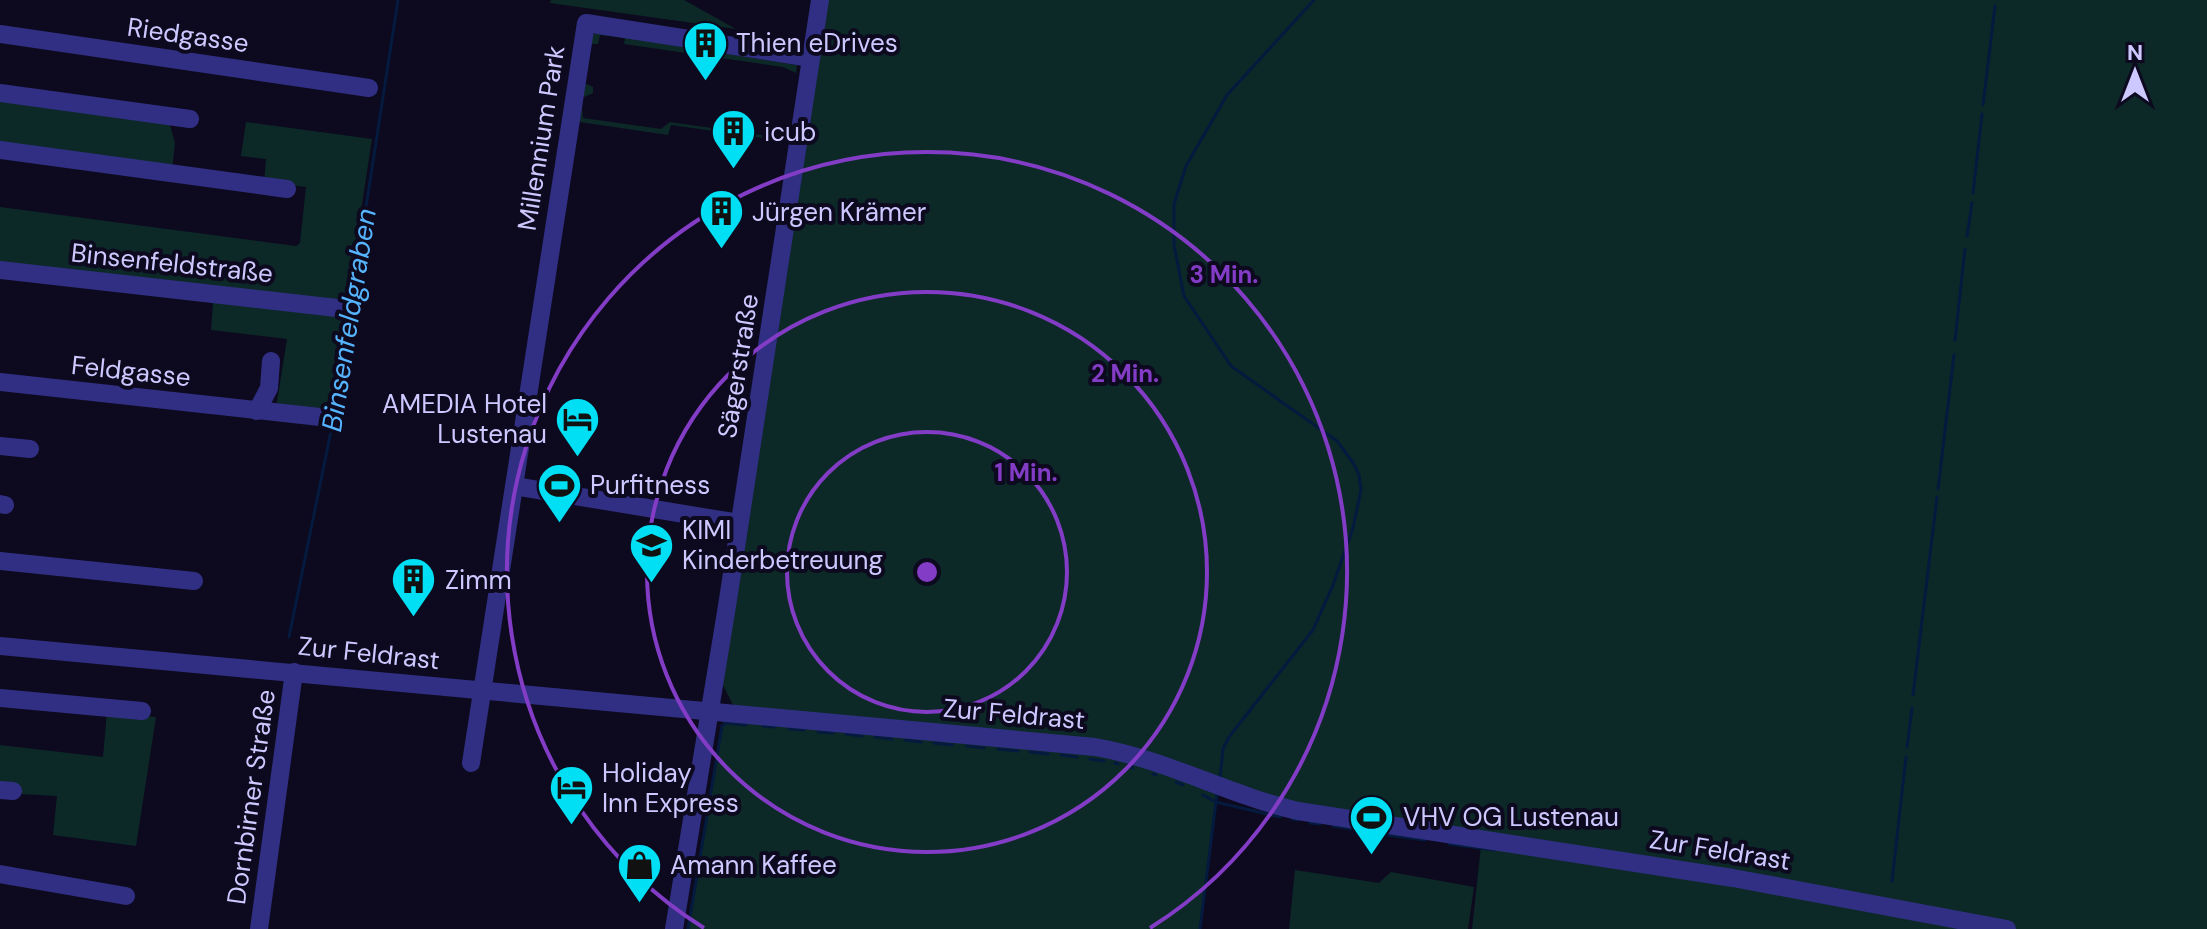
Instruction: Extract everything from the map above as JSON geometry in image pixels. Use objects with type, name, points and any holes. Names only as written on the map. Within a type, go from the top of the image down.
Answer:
[{"type":"street","name":"Sägerstraße","points":[[674,929],[820,0]]},
{"type":"street","name":"Millennium Park","points":[[471,763],[586,23],[811,58]]},
{"type":"street","name":"Riedgasse","points":[[0,34],[369,88]]},
{"type":"street","points":[[0,93],[190,119]]},
{"type":"street","points":[[0,150],[287,189]]},
{"type":"street","name":"Binsenfeldstraße","points":[[0,270],[337,308]]},
{"type":"street","points":[[257,411],[269,388],[271,361]]},
{"type":"street","name":"Feldgasse","points":[[0,382],[329,418]]},
{"type":"street","points":[[0,446],[30,449]]},
{"type":"street","points":[[514,486],[739,523]]},
{"type":"street","points":[[0,561],[194,581]]},
{"type":"street","name":"Zur Feldrast","points":[[0,646],[1095,747],[1131,755],[1298,811],[1733,878],[2007,929]]},
{"type":"street","name":"Dornbirner Straße","points":[[259,929],[294,672]]},
{"type":"street","points":[[0,698],[142,711]]},
{"type":"street","points":[[0,874],[126,896]]},
{"type":"green space","points":[[551,0],[684,0],[736,29],[550,3]]},
{"type":"green space","points":[[823,0],[2207,0],[2207,929],[1472,929],[1481,846],[1277,802],[1114,746],[733,705],[723,685]]},
{"type":"green space","points":[[597,33],[797,65],[796,73],[783,67],[624,44],[625,38],[600,35],[598,44],[590,44],[592,35]]},
{"type":"green space","points":[[588,56],[584,83],[593,87],[593,93],[584,97],[581,95]]},
{"type":"green space","points":[[0,97],[168,119],[175,143],[172,170],[0,147]]},
{"type":"green space","points":[[582,107],[583,118],[661,129],[670,122],[775,137],[787,134],[785,141],[671,125],[668,135],[573,121]]},
{"type":"green space","points":[[246,122],[372,139],[330,413],[276,408],[287,339],[211,330],[214,291],[0,265],[0,207],[296,246],[300,243],[306,187],[264,182],[266,159],[241,156]]},
{"type":"green space","points":[[107,712],[156,717],[136,846],[53,835],[57,796],[21,794],[0,786],[0,745],[103,757]]},
{"type":"green space","points":[[724,718],[1106,754],[1218,791],[1200,929],[688,929]]},
{"type":"green space","points":[[1295,870],[1379,883],[1391,872],[1474,887],[1468,929],[1289,929]]},
{"type":"waterway","name":"Binsenfeldgraben","points":[[334,414],[398,0]]},
{"type":"waterway","points":[[1220,778],[1223,749],[1229,737],[1313,630],[1353,528],[1361,490],[1354,464],[1337,441],[1231,366],[1184,296],[1174,245],[1174,204],[1186,166],[1227,95],[1314,0]]},
{"type":"waterway","points":[[1983,105],[1995,6]]},
{"type":"waterway","points":[[1973,193],[1982,114]]},
{"type":"waterway","points":[[1967,236],[1972,203]]},
{"type":"waterway","points":[[1955,340],[1965,249]]},
{"type":"waterway","points":[[1938,489],[1954,355]]},
{"type":"waterway","name":"Binsenfeldgraben","points":[[289,637],[332,426]]},
{"type":"waterway","points":[[1913,695],[1937,497]]},
{"type":"waterway","points":[[1907,747],[1912,708]]},
{"type":"waterway","points":[[688,929],[722,726],[726,723],[746,725]]},
{"type":"waterway","points":[[763,726],[775,727]]},
{"type":"waterway","points":[[789,729],[804,730]]},
{"type":"waterway","points":[[818,732],[833,733]]},
{"type":"waterway","points":[[846,734],[862,736]]},
{"type":"waterway","points":[[875,737],[892,739]]},
{"type":"waterway","points":[[905,740],[921,742]]},
{"type":"waterway","points":[[934,743],[952,745]]},
{"type":"waterway","points":[[967,746],[984,748]]},
{"type":"waterway","points":[[998,749],[1018,751]]},
{"type":"waterway","points":[[1030,752],[1048,754]]},
{"type":"waterway","points":[[1061,755],[1077,757]]},
{"type":"waterway","points":[[1892,881],[1906,757]]},
{"type":"waterway","points":[[1090,759],[1104,761]]},
{"type":"waterway","points":[[1129,767],[1133,768]]},
{"type":"waterway","points":[[1176,782],[1183,785]]},
{"type":"waterway","points":[[1200,929],[1217,794]]},
{"type":"waterway","points":[[1203,795],[1216,802],[1280,817]]},
{"type":"waterway","points":[[1292,819],[1298,820]]},
{"type":"waterway","points":[[1310,823],[1320,824]]},
{"type":"waterway","points":[[1333,826],[1358,830]]},
{"type":"waterway","points":[[1373,833],[1425,840]]},
{"type":"waterway","points":[[1449,844],[1495,850]]},
{"type":"place","name":"Thien eDrives","points":[[705,82]]},
{"type":"place","name":"icub","points":[[733,171]]},
{"type":"place","name":"Jürgen Krämer","points":[[721,251]]},
{"type":"place","name":"AMEDIA Hotel Lustenau","points":[[578,458]]},
{"type":"place","name":"Purfitness","points":[[559,524]]},
{"type":"place","name":"KIMI Kinderbetreuung","points":[[651,584]]},
{"type":"place","name":"Zimm","points":[[414,619]]},
{"type":"place","name":"Holiday Inn Express","points":[[571,827]]},
{"type":"place","name":"VHV OG Lustenau","points":[[1372,856]]},
{"type":"place","name":"Amann Kaffee","points":[[639,904]]}]
